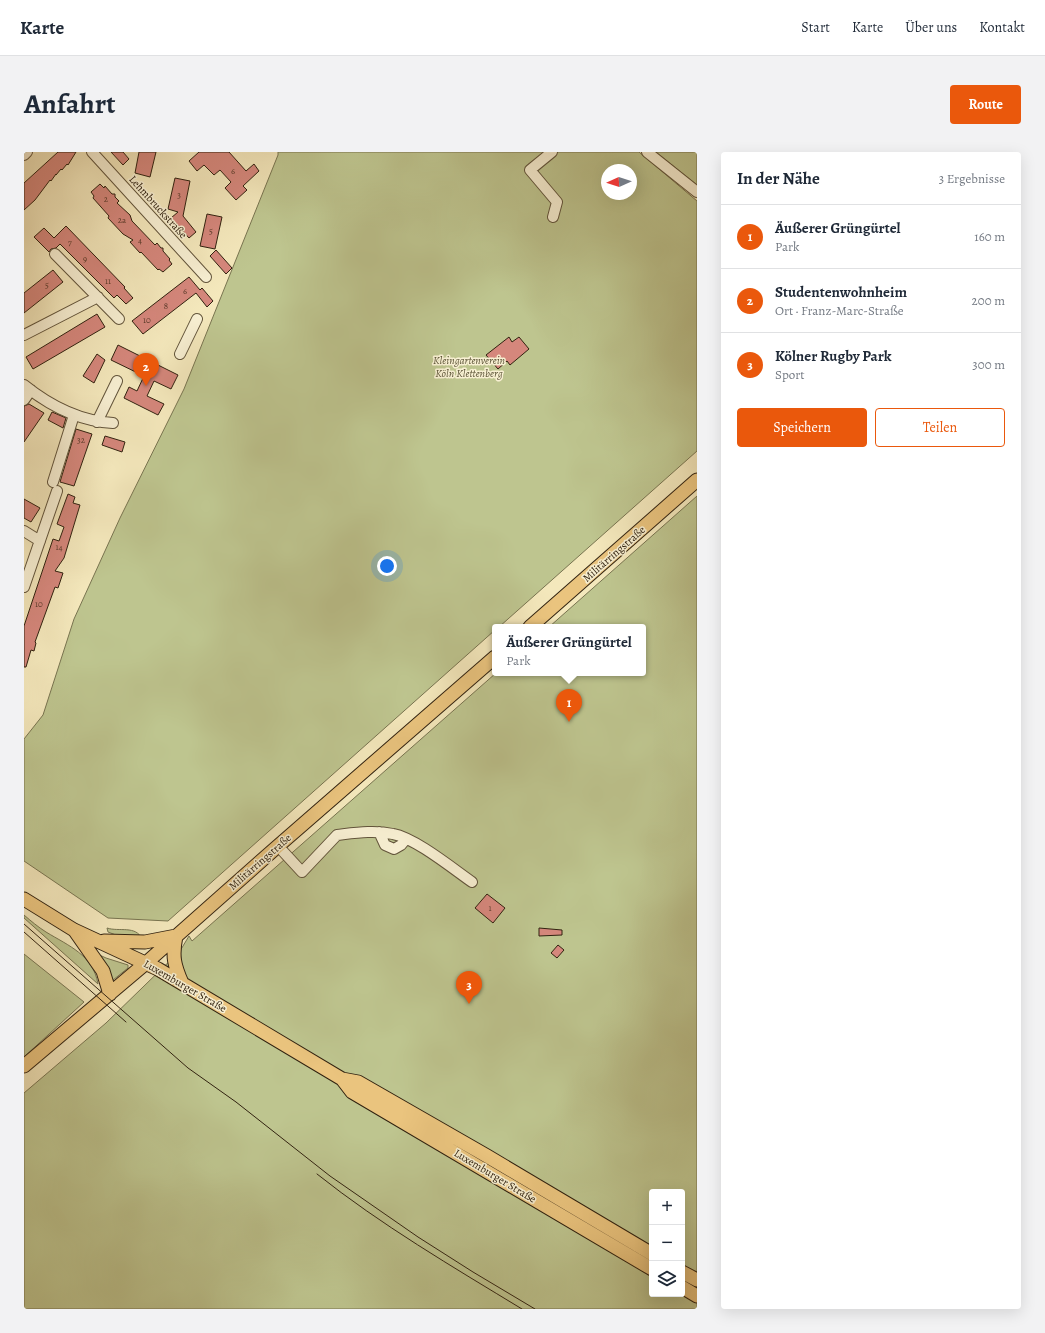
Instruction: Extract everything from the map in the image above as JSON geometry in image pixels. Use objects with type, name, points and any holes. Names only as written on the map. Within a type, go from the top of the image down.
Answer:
[{"type":"main road","name":"Militärringstraße","points":[[533,624],[697,480]]},
{"type":"main road","name":"Militärringstraße","points":[[24,1066],[146,963],[492,660]]},
{"type":"main road","name":"Luxemburger Straße","points":[[24,899],[74,930],[146,963],[182,983],[342,1079],[358,1082],[377,1092],[649,1252]]},
{"type":"main road","points":[[74,930],[103,971],[110,994]]},
{"type":"main road","points":[[97,940],[145,942],[176,936],[174,948],[175,967],[182,983]]},
{"type":"main road","name":"Luxemburger Straße","points":[[342,1079],[352,1092],[649,1267]]},
{"type":"main road","points":[[685,1274],[697,1280]]},
{"type":"main road","points":[[685,1288],[697,1296]]},
{"type":"street","points":[[24,155],[27,152]]},
{"type":"street","name":"Lehmbruckstraße","points":[[92,152],[206,277]]},
{"type":"street","points":[[552,152],[530,170],[557,202],[553,217]]},
{"type":"street","points":[[647,152],[697,192]]},
{"type":"street","points":[[55,254],[119,319]]},
{"type":"street","points":[[24,335],[98,297]]},
{"type":"street","points":[[180,354],[197,319]]},
{"type":"street","points":[[97,422],[117,381]]},
{"type":"street","points":[[24,400],[27,388],[52,405],[74,415],[97,422],[113,423]]},
{"type":"street","points":[[24,587],[40,541],[74,415]]},
{"type":"street","points":[[24,531],[40,541]]},
{"type":"street","points":[[379,832],[385,845],[394,849],[401,846],[406,839]]},
{"type":"street","points":[[278,846],[302,872],[337,835],[379,832],[394,834],[421,847],[472,882]]},
{"type":"green space","name":"Kleingartenverein Köln Klettenberg","points":[[278,152],[639,152],[697,201],[697,451],[502,624],[492,624],[492,633],[168,921],[108,918],[24,861],[24,739],[43,715],[74,619],[120,518],[184,389]]},
{"type":"green space","points":[[656,152],[697,152],[697,185]]},
{"type":"green space","points":[[697,496],[697,1309],[24,1309],[24,1093],[106,1023],[180,951],[189,936],[192,941],[493,676],[646,676],[646,624],[552,624]]},
{"type":"green space","points":[[24,915],[40,928],[79,952],[91,966],[98,984],[24,918]]},
{"type":"green space","points":[[107,928],[131,930],[136,932],[142,939],[116,935],[108,932]]},
{"type":"green space","points":[[91,951],[106,958],[128,965],[128,968],[113,980],[105,967]]},
{"type":"green space","points":[[24,954],[84,1002],[24,1057]]},
{"type":"building","points":[[58,152],[76,152],[68,165],[67,164],[62,170],[61,169],[51,181],[50,180],[35,200],[24,210],[24,183]]},
{"type":"building","points":[[111,152],[123,152],[129,159],[123,165]]},
{"type":"building","points":[[139,152],[156,152],[150,177],[135,173]]},
{"type":"building","points":[[199,152],[229,152],[246,171],[254,164],[259,171],[243,186],[247,190],[236,200],[225,188],[231,182],[220,170],[214,175],[204,165],[197,171],[189,161]]},
{"type":"building","points":[[175,178],[190,181],[183,216],[196,232],[189,238],[171,218],[178,212],[168,209]]},
{"type":"building","points":[[100,184],[104,188],[105,186],[112,194],[115,194],[115,197],[119,201],[117,203],[130,215],[132,221],[155,245],[157,243],[161,248],[163,248],[163,251],[170,259],[169,260],[172,264],[163,272],[159,269],[158,270],[141,252],[140,253],[130,242],[133,240],[123,234],[108,218],[109,216],[93,198],[94,196],[91,192]]},
{"type":"building","points":[[207,214],[222,217],[215,249],[200,246]]},
{"type":"building","points":[[66,226],[125,287],[124,288],[133,298],[126,304],[117,295],[114,298],[60,244],[56,248],[51,249],[49,252],[34,237],[44,228],[54,238]]},
{"type":"building","points":[[216,250],[232,268],[226,274],[210,256]]},
{"type":"building","points":[[53,270],[63,282],[24,313],[24,293]]},
{"type":"building","points":[[189,277],[200,290],[202,288],[213,301],[207,307],[196,293],[143,334],[132,321]]},
{"type":"building","points":[[97,314],[105,327],[33,369],[26,357]]},
{"type":"building","points":[[509,337],[512,342],[519,337],[529,349],[510,365],[507,361],[498,369],[486,355]]},
{"type":"building","points":[[118,345],[178,375],[171,389],[154,381],[147,396],[164,404],[158,415],[124,398],[129,387],[137,391],[144,376],[111,360]]},
{"type":"building","points":[[97,354],[105,360],[94,383],[83,376]]},
{"type":"building","points":[[29,404],[44,413],[24,442],[24,406]]},
{"type":"building","points":[[52,412],[66,418],[63,428],[48,420]]},
{"type":"building","points":[[76,429],[92,434],[74,486],[60,482]]},
{"type":"building","points":[[105,436],[125,442],[122,452],[102,445]]},
{"type":"building","points":[[68,494],[75,497],[73,503],[80,505],[64,558],[55,571],[63,573],[58,588],[55,587],[35,642],[34,651],[31,650],[26,667],[24,667],[24,626],[53,539],[59,541],[64,527],[57,524]]},
{"type":"building","points":[[24,499],[40,508],[31,522],[24,518]]},
{"type":"building","points":[[487,894],[505,908],[493,923],[475,908]]},
{"type":"building","points":[[539,928],[562,930],[562,935],[539,936]]},
{"type":"building","points":[[558,945],[564,950],[557,958],[551,953]]},
{"type":"tram line","points":[[24,924],[188,1068],[236,1102],[330,1176],[418,1237],[535,1309]]},
{"type":"tram line","points":[[24,932],[126,1022]]},
{"type":"tram line","points":[[317,1174],[366,1211],[522,1309]]},
{"type":"place","name":"Studentenwohnheim","points":[[146,386]]},
{"type":"place","name":"Äußerer Grüngürtel","points":[[569,722]]},
{"type":"place","name":"Kölner Rugby Park","points":[[469,1004]]}]
